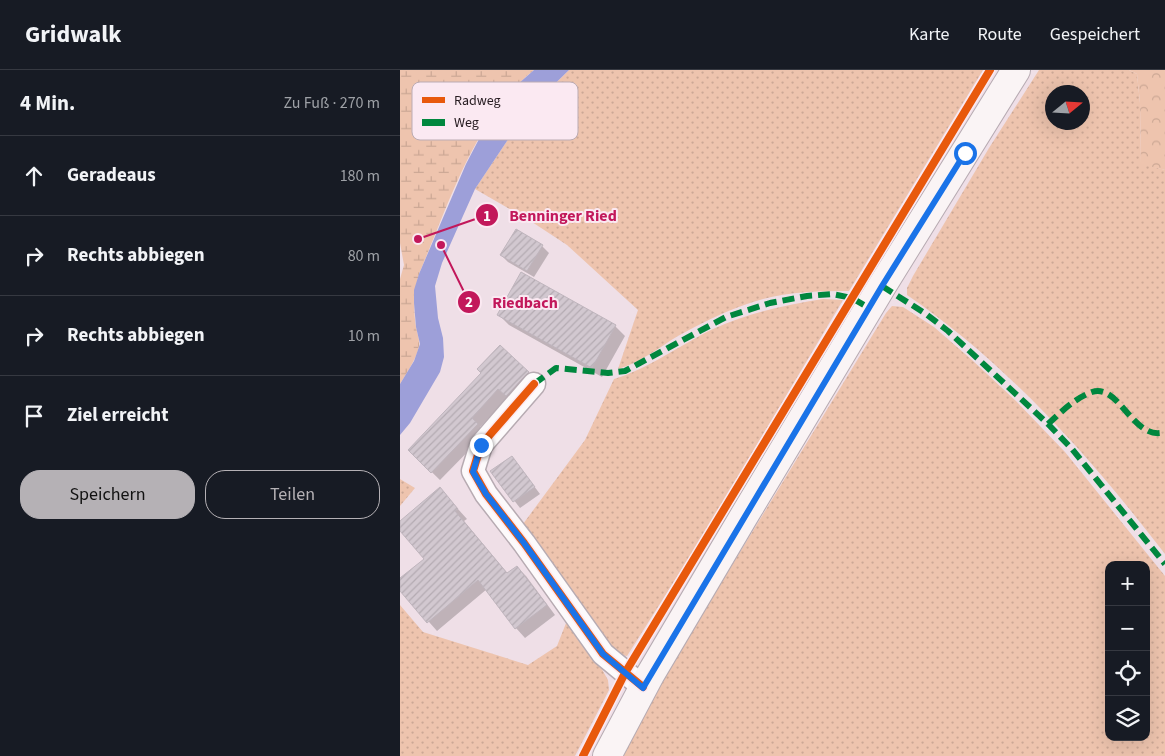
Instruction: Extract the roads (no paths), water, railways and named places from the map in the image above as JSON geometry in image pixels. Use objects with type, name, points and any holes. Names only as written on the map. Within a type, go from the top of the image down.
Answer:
[{"type":"main road","points":[[607,756],[643,688],[878,293],[1016,70]]},
{"type":"street","points":[[534,384],[481,445],[473,472],[486,494],[524,543],[603,654],[643,688]]},
{"type":"water","points":[[534,70],[569,70],[557,82],[520,82]]},
{"type":"water","points":[[479,140],[508,140],[475,189],[442,263],[435,286],[444,357],[440,372],[410,423],[400,435],[400,384],[414,361],[420,344],[416,327],[414,290],[466,164]]},
{"type":"place","name":"Benninger Ried","points":[[418,239]]},
{"type":"place","name":"Riedbach","points":[[441,245]]}]
